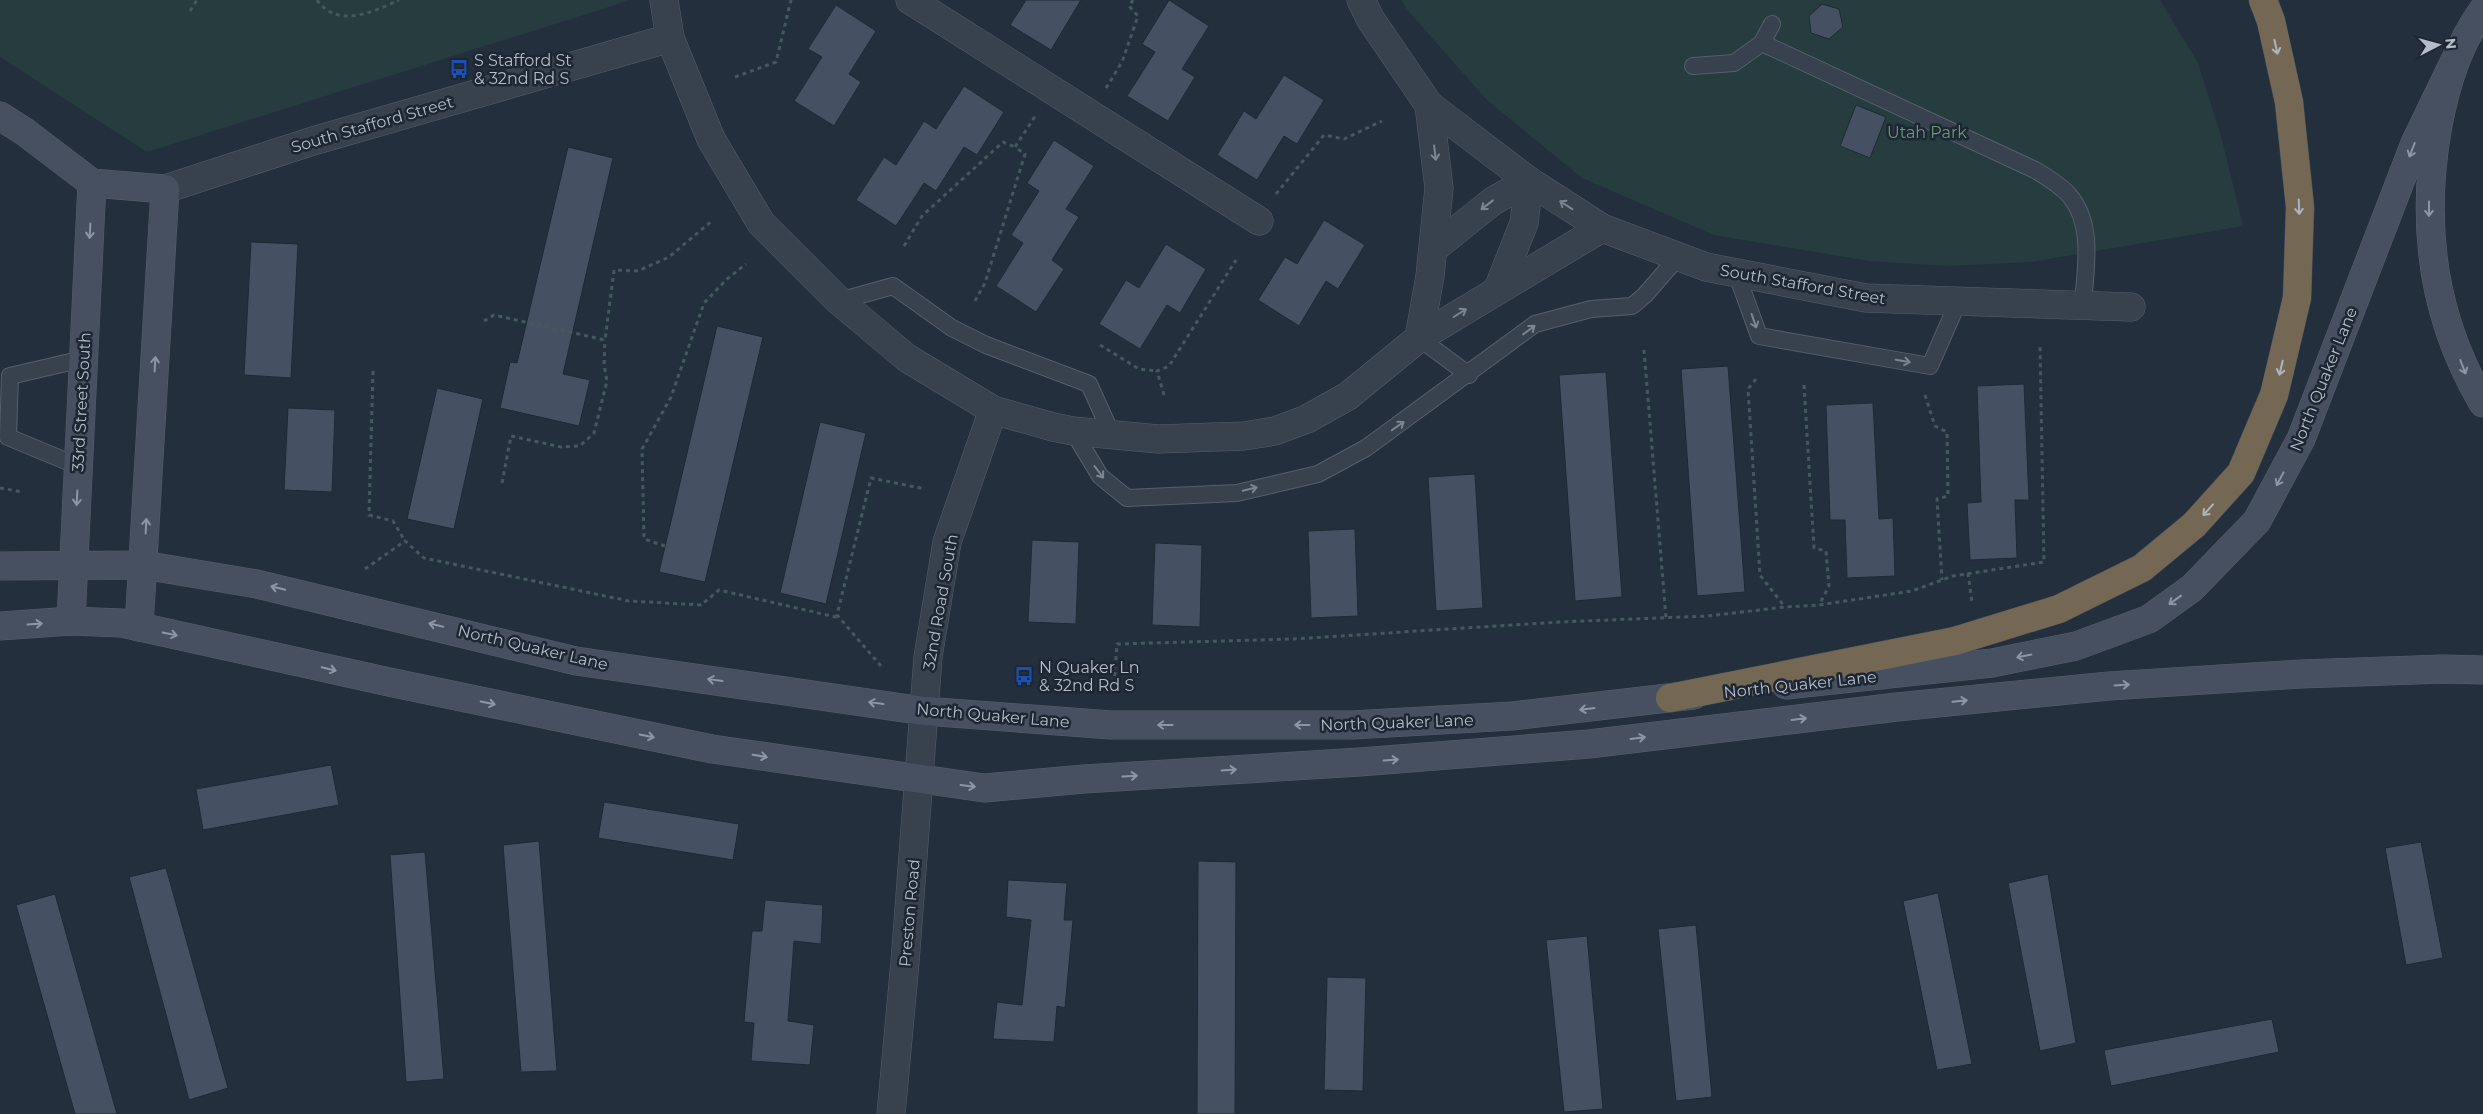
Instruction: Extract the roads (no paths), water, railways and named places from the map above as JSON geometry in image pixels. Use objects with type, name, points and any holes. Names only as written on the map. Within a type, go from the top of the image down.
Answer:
[{"type":"highway","points":[[1670,698],[1955,641],[2059,609],[2142,568],[2194,525],[2242,473],[2274,395],[2297,298],[2300,207],[2289,102],[2270,21],[2263,0]]},
{"type":"main road","points":[[2483,10],[2456,58],[2442,106],[2433,151],[2429,193],[2429,236],[2444,317],[2466,375],[2483,403]]},
{"type":"main road","name":"North Quaker Lane","points":[[0,566],[143,565],[257,584],[576,661],[924,711],[1111,725],[1352,725],[1512,716],[1584,710],[1670,698],[1992,663],[2076,646],[2149,619],[2192,588],[2257,521],[2302,439],[2415,143],[2456,58]]},
{"type":"main road","points":[[0,116],[25,132],[92,182]]},
{"type":"main road","name":"South Stafford Street","points":[[92,182],[165,189]]},
{"type":"main road","name":"33rd Street South","points":[[71,621],[92,182]]},
{"type":"main road","points":[[138,627],[165,189]]},
{"type":"main road","name":"North Quaker Lane","points":[[0,626],[71,621],[122,623],[389,682],[712,749],[984,788],[1084,779],[1580,745],[1897,707],[2108,686],[2302,674],[2443,669],[2483,670]]},
{"type":"street","points":[[664,0],[670,38],[711,139],[761,223],[839,301],[907,358],[993,410],[1073,431],[1158,439],[1244,436],[1275,430],[1307,419],[1348,396],[1419,338],[1602,228]]},
{"type":"street","points":[[910,0],[1259,221]]},
{"type":"street","points":[[1360,0],[1371,20],[1429,104],[1439,188],[1433,249],[1419,338]]},
{"type":"street","name":"South Stafford Street","points":[[165,189],[313,141],[670,38]]},
{"type":"street","name":"South Stafford Street","points":[[1429,104],[1529,181],[1602,228],[1677,258],[1737,274],[1866,298],[2131,307]]},
{"type":"street","points":[[1433,249],[1493,201],[1529,181]]},
{"type":"street","points":[[1498,289],[1524,223],[1529,181]]},
{"type":"street","name":"32nd Road South","points":[[924,711],[928,657],[947,542],[993,410]]},
{"type":"street","name":"Preston Road","points":[[891,1114],[920,780],[924,711]]},
{"type":"lane","points":[[1693,66],[1734,63],[1762,44],[1772,24]]},
{"type":"lane","points":[[1762,44],[2035,170],[2056,183],[2069,195],[2078,209],[2084,226],[2087,242],[2083,305]]},
{"type":"lane","points":[[1073,431],[1100,476],[1127,498],[1237,493],[1318,474],[1366,448],[1469,375],[1535,324],[1591,309],[1632,306],[1645,295],[1677,258]]},
{"type":"lane","points":[[1737,274],[1759,336],[1930,366],[1958,302]]},
{"type":"lane","points":[[839,301],[893,286],[952,328],[986,345],[1089,384],[1112,435]]},
{"type":"lane","points":[[1419,338],[1469,375]]},
{"type":"lane","points":[[78,466],[8,436],[10,376],[83,360]]},
{"type":"place","name":"S Stafford St & 32nd Rd S","points":[[459,69]]},
{"type":"place","name":"N Quaker Ln & 32nd Rd S","points":[[1024,676]]},
{"type":"park label","name":"Utah Park","points":[[1927,132]]}]
